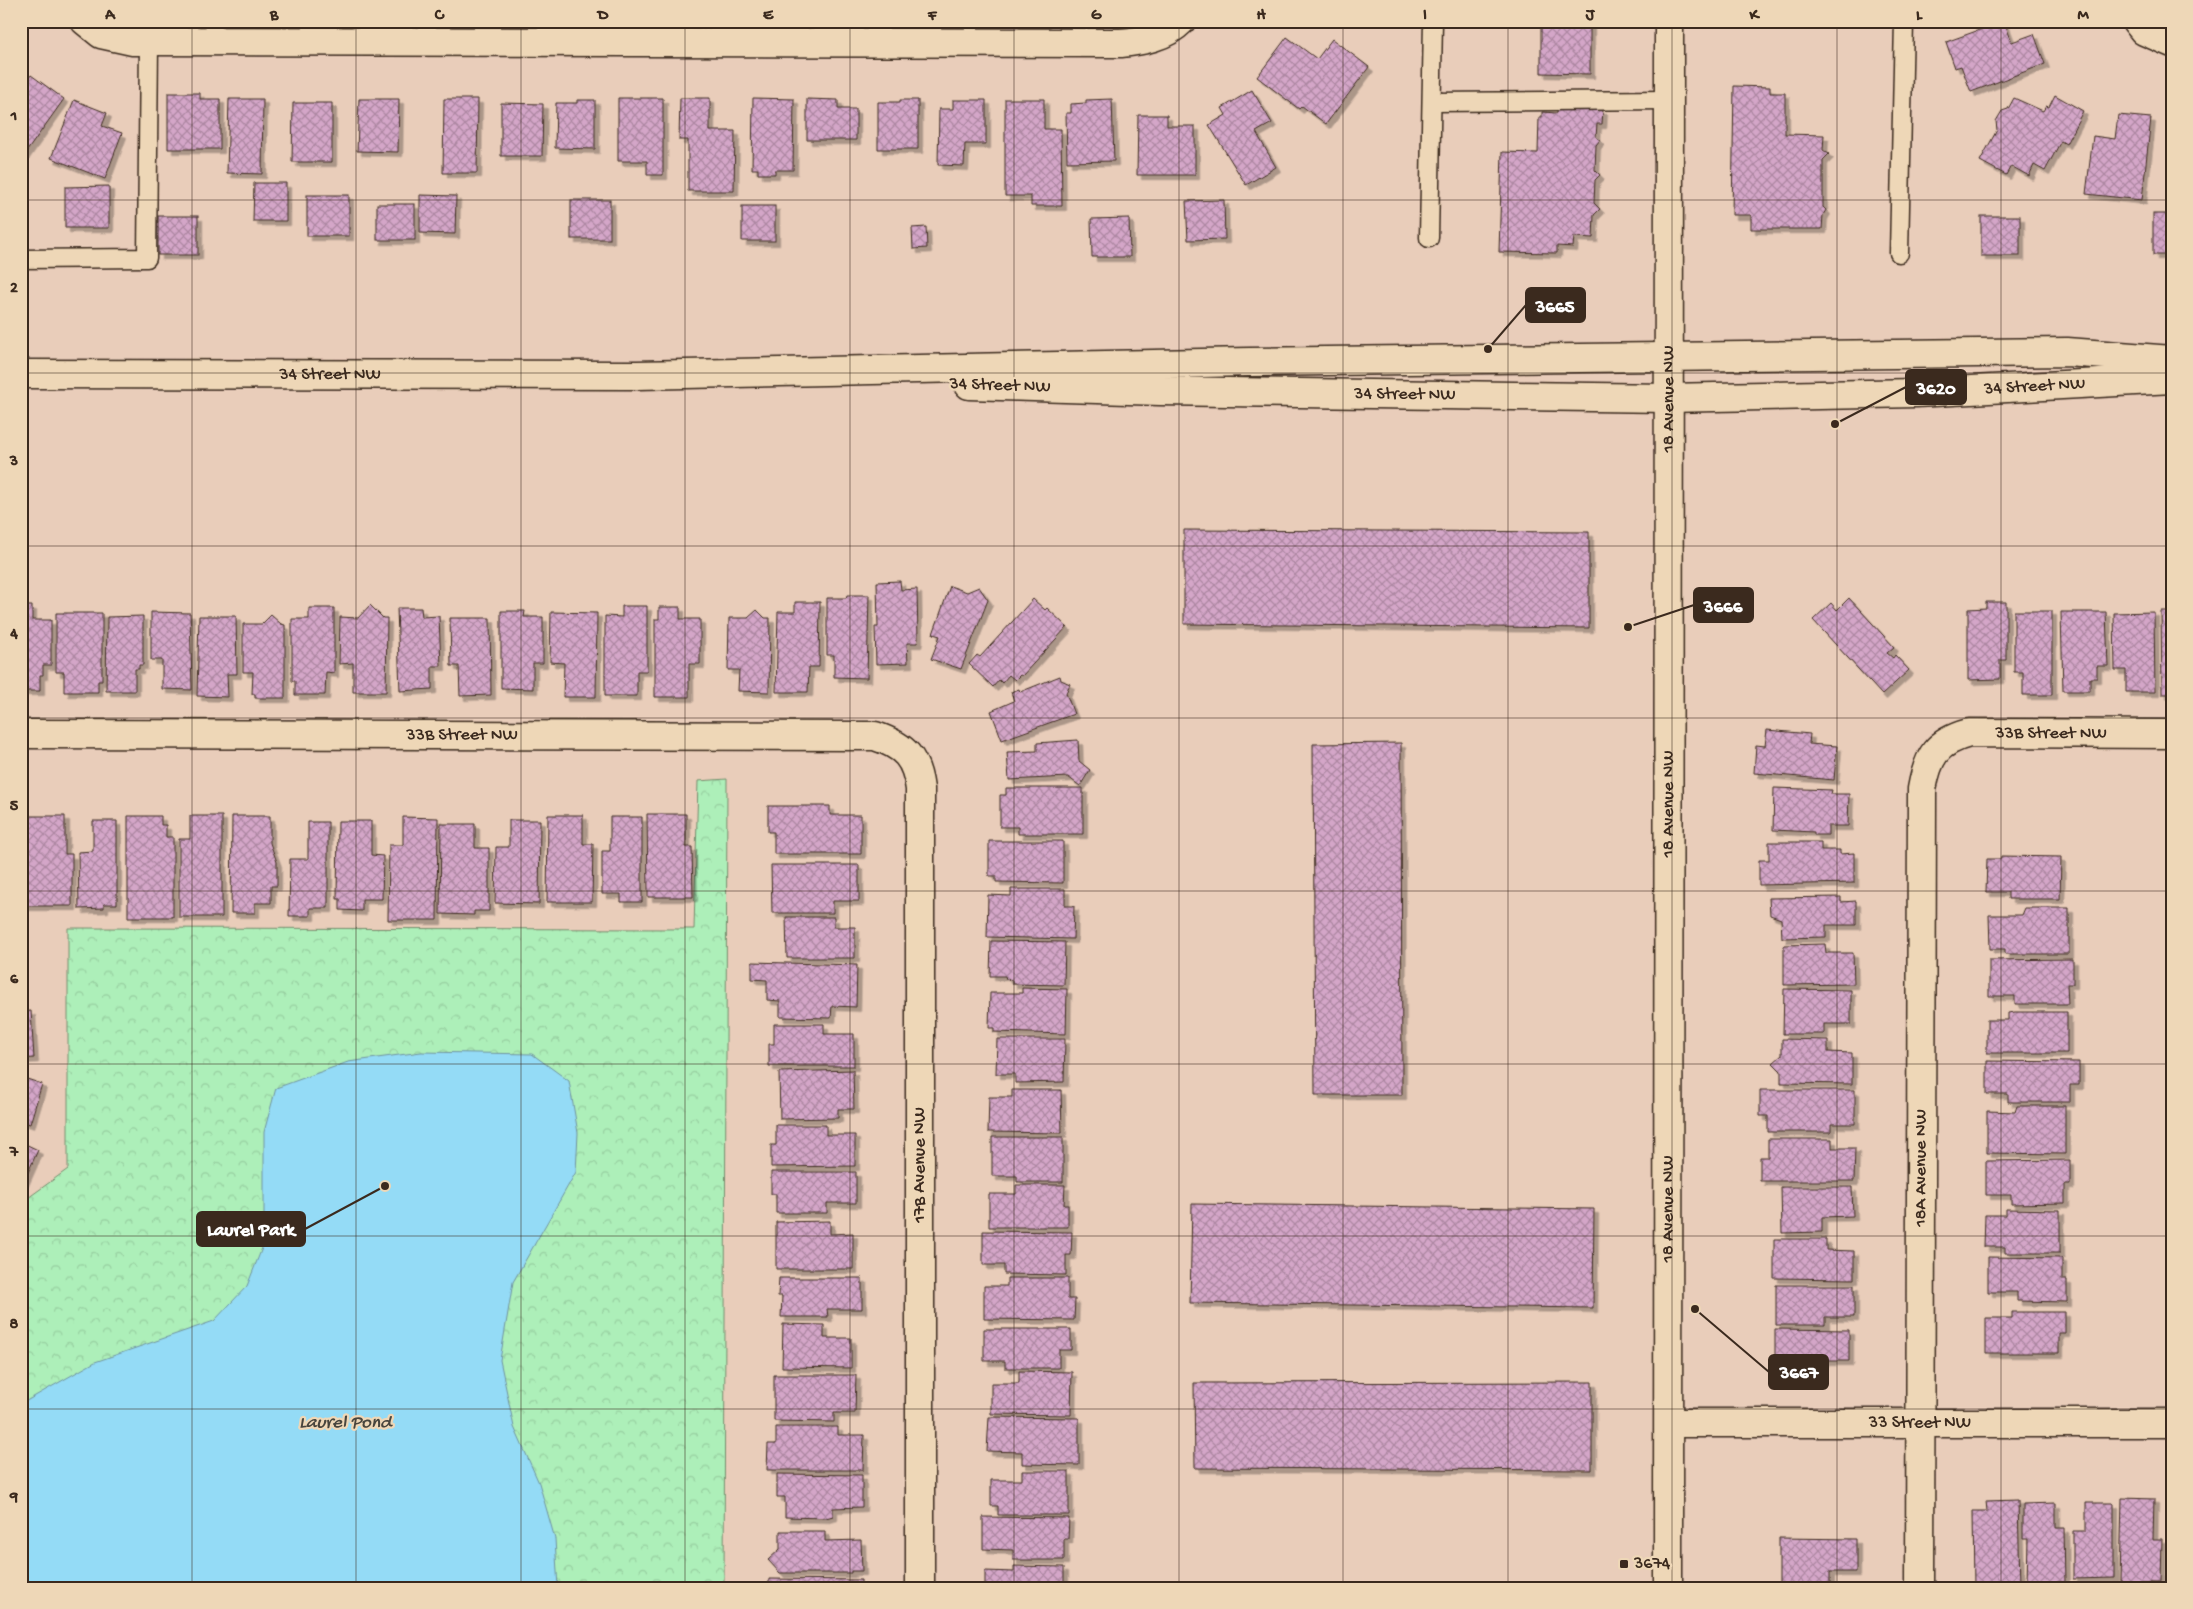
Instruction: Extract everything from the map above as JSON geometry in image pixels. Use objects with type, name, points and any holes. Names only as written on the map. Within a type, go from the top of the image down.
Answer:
[{"type":"street","name":"18 Avenue NW","points":[[1668,1588],[1669,21]]},
{"type":"street","points":[[89,25],[100,34],[118,39],[148,41],[755,31],[1121,43],[1150,39],[1165,33],[1180,22]]},
{"type":"street","points":[[2140,26],[2172,43]]},
{"type":"street","name":"34 Street NW","points":[[21,374],[637,375],[1239,362],[2067,352],[2172,360]]},
{"type":"street","name":"34 Street NW","points":[[637,375],[1160,391],[1668,398],[1916,393],[2172,379]]},
{"type":"street","name":"33B Street NW","points":[[1934,751],[1952,738],[1969,733],[2172,734]]},
{"type":"street","name":"33B Street NW","points":[[21,734],[875,736],[888,740],[901,748]]},
{"type":"street","name":"17B Avenue NW","points":[[901,748],[913,760],[920,789],[920,1588]]},
{"type":"street","name":"18A Avenue NW","points":[[1920,1588],[1922,788],[1934,751]]},
{"type":"street","name":"33 Street NW","points":[[1669,1423],[1920,1421],[2172,1422]]},
{"type":"lane","points":[[1429,238],[1433,21]]},
{"type":"lane","points":[[1899,253],[1904,21]]},
{"type":"lane","points":[[21,258],[147,258],[148,41]]},
{"type":"lane","points":[[1432,102],[1668,100]]},
{"type":"green space","points":[[727,779],[724,1588],[21,1588],[21,1203],[68,1169],[68,928],[694,929],[698,781]]},
{"type":"water","name":"Laurel Pond","points":[[421,1052],[532,1054],[569,1081],[578,1133],[576,1172],[513,1282],[500,1360],[514,1427],[539,1483],[555,1539],[558,1588],[21,1588],[21,1404],[95,1362],[214,1321],[247,1286],[264,1243],[264,1132],[276,1088],[348,1062]]},
{"type":"building","points":[[1541,21],[1590,21],[1590,74],[1541,73]]},
{"type":"building","points":[[1751,21],[1822,21],[1822,23]]},
{"type":"building","points":[[2004,21],[2012,42],[2034,34],[2045,64],[1971,92],[1961,66],[1955,68],[1946,42]]},
{"type":"building","points":[[1287,37],[1317,59],[1332,39],[1369,67],[1326,124],[1302,106],[1299,109],[1257,77]]},
{"type":"building","points":[[31,75],[64,99],[22,158],[21,88]]},
{"type":"building","points":[[1734,86],[1770,87],[1770,93],[1785,93],[1785,134],[1824,135],[1823,150],[1829,154],[1823,160],[1823,207],[1826,210],[1823,215],[1822,229],[1751,229],[1751,215],[1732,215]]},
{"type":"building","points":[[1252,90],[1272,123],[1256,132],[1276,167],[1246,185],[1209,125],[1226,115],[1222,108]]},
{"type":"building","points":[[168,93],[200,93],[200,99],[220,99],[220,149],[168,149]]},
{"type":"building","points":[[2055,95],[2083,111],[2066,144],[2061,141],[2045,171],[2034,165],[2029,176],[2011,166],[2006,175],[1980,161],[1997,130],[1996,121],[2002,111],[2008,109],[2014,98],[2043,111],[2046,106],[2049,107]]},
{"type":"building","points":[[618,98],[663,98],[663,175],[647,175],[647,161],[618,161]]},
{"type":"building","points":[[680,98],[710,98],[710,131],[735,131],[734,191],[688,191],[688,140],[679,140]]},
{"type":"building","points":[[753,98],[794,99],[793,170],[775,170],[775,174],[758,174],[758,169],[752,169]]},
{"type":"building","points":[[229,99],[263,99],[262,174],[227,173]]},
{"type":"building","points":[[359,99],[399,99],[398,152],[357,151]]},
{"type":"building","points":[[444,99],[478,99],[477,173],[443,173]]},
{"type":"building","points":[[807,99],[838,100],[838,109],[856,109],[856,140],[807,140]]},
{"type":"building","points":[[1005,99],[1044,99],[1044,129],[1061,129],[1062,206],[1031,206],[1031,196],[1005,196]]},
{"type":"building","points":[[1112,99],[1114,161],[1067,162],[1066,113],[1071,113],[1071,104],[1086,103],[1086,100]]},
{"type":"building","points":[[74,100],[107,113],[102,126],[122,133],[105,179],[51,158]]},
{"type":"building","points":[[577,100],[595,100],[595,149],[555,148],[556,103],[577,103]]},
{"type":"building","points":[[900,100],[918,100],[918,149],[878,149],[878,102],[900,102]]},
{"type":"building","points":[[953,100],[986,100],[986,144],[965,144],[964,166],[938,165],[939,109],[953,109]]},
{"type":"building","points":[[293,103],[332,103],[332,162],[292,162]]},
{"type":"building","points":[[501,103],[543,104],[542,156],[501,156]]},
{"type":"building","points":[[1557,109],[1603,110],[1602,124],[1597,124],[1596,137],[1600,140],[1596,145],[1595,170],[1600,175],[1595,180],[1594,203],[1600,209],[1594,215],[1593,238],[1574,237],[1573,247],[1557,246],[1557,253],[1499,252],[1502,152],[1538,153],[1539,117],[1542,117],[1542,112],[1557,113]]},
{"type":"building","points":[[1138,115],[1167,115],[1167,126],[1195,126],[1195,175],[1137,175]]},
{"type":"building","points":[[2118,115],[2151,118],[2142,200],[2086,194],[2093,136],[2115,139]]},
{"type":"building","points":[[254,183],[286,183],[286,221],[253,221]]},
{"type":"building","points":[[109,186],[109,228],[65,228],[65,187]]},
{"type":"building","points":[[307,195],[349,195],[349,236],[307,236]]},
{"type":"building","points":[[420,195],[456,196],[455,234],[420,233]]},
{"type":"building","points":[[571,200],[610,200],[610,239],[571,239]]},
{"type":"building","points":[[1224,200],[1225,239],[1188,240],[1186,201]]},
{"type":"building","points":[[377,204],[415,204],[415,240],[377,240]]},
{"type":"building","points":[[742,206],[775,206],[775,241],[742,241]]},
{"type":"building","points":[[2153,214],[2172,214],[2172,255],[2153,255]]},
{"type":"building","points":[[158,216],[198,216],[198,255],[158,255]]},
{"type":"building","points":[[1981,216],[2020,216],[2020,256],[1981,256]]},
{"type":"building","points":[[1129,218],[1130,257],[1092,257],[1091,219]]},
{"type":"building","points":[[926,227],[927,248],[913,249],[912,228]]},
{"type":"building","points":[[1184,530],[1589,532],[1589,628],[1184,624]]},
{"type":"building","points":[[900,581],[901,590],[917,589],[917,643],[907,643],[908,663],[876,664],[875,627],[878,627],[877,582]]},
{"type":"building","points":[[950,586],[967,592],[979,587],[988,600],[961,669],[931,659],[940,636],[933,634]]},
{"type":"building","points":[[847,595],[869,595],[867,678],[834,677],[834,655],[827,655],[827,598],[846,598]]},
{"type":"building","points":[[1849,598],[1894,647],[1887,653],[1893,658],[1895,655],[1909,670],[1882,695],[1813,620],[1831,603],[1837,610]]},
{"type":"building","points":[[1033,599],[1045,610],[1047,608],[1067,627],[1022,676],[1020,675],[1015,680],[1009,675],[1002,683],[999,680],[993,687],[969,664],[977,655],[980,657]]},
{"type":"building","points":[[795,602],[820,602],[819,667],[809,667],[808,692],[776,692],[778,612],[795,612]]},
{"type":"building","points":[[1986,602],[2006,602],[2006,660],[2000,660],[2000,679],[1968,680],[1968,609],[1986,608]]},
{"type":"building","points":[[370,605],[383,618],[387,618],[386,692],[353,692],[353,663],[339,664],[340,617],[358,618]]},
{"type":"building","points":[[21,606],[32,606],[32,620],[51,620],[51,665],[43,665],[43,675],[40,675],[40,691],[21,691]]},
{"type":"building","points":[[622,606],[647,606],[647,671],[637,671],[637,696],[605,696],[605,616],[622,617]]},
{"type":"building","points":[[659,607],[680,607],[680,619],[700,619],[700,664],[689,664],[689,697],[655,697],[655,619],[659,619]]},
{"type":"building","points":[[309,608],[334,608],[334,673],[326,672],[325,695],[295,695],[295,681],[292,681],[292,619],[309,619]]},
{"type":"building","points":[[397,608],[421,608],[422,617],[439,616],[441,666],[432,666],[432,689],[400,691]]},
{"type":"building","points":[[757,610],[765,618],[770,618],[769,692],[738,691],[739,670],[728,670],[729,618],[748,618]]},
{"type":"building","points":[[501,611],[525,611],[524,617],[543,617],[543,663],[533,663],[533,689],[501,688]]},
{"type":"building","points":[[2014,611],[2052,611],[2052,695],[2023,695],[2023,672],[2014,672]]},
{"type":"building","points":[[2161,611],[2172,611],[2172,694],[2162,694]]},
{"type":"building","points":[[151,612],[190,613],[192,690],[162,689],[162,660],[151,660]]},
{"type":"building","points":[[551,612],[597,613],[596,697],[563,697],[564,663],[550,662]]},
{"type":"building","points":[[2061,612],[2106,612],[2108,666],[2097,666],[2097,678],[2090,678],[2090,691],[2063,691]]},
{"type":"building","points":[[2154,612],[2155,692],[2126,692],[2126,670],[2115,670],[2114,613]]},
{"type":"building","points":[[56,613],[102,613],[102,681],[98,681],[98,692],[64,692],[64,672],[56,672]]},
{"type":"building","points":[[271,615],[281,624],[285,625],[285,698],[255,698],[255,694],[252,694],[253,672],[243,672],[243,624],[262,624]]},
{"type":"building","points":[[143,616],[143,665],[139,665],[139,669],[135,669],[135,691],[106,691],[107,617]]},
{"type":"building","points":[[199,616],[236,616],[237,674],[227,674],[228,697],[197,696]]},
{"type":"building","points":[[450,618],[490,618],[491,695],[460,696],[459,666],[451,666]]},
{"type":"building","points":[[1060,676],[1061,680],[1070,684],[1066,693],[1074,714],[1002,740],[991,711],[1014,701],[1011,692],[1019,689],[1020,692]]},
{"type":"building","points":[[1767,730],[1810,734],[1809,744],[1837,746],[1834,780],[1754,773],[1756,745],[1765,746]]},
{"type":"building","points":[[1078,740],[1079,761],[1090,770],[1080,786],[1068,777],[1009,780],[1007,752],[1037,751],[1037,743]]},
{"type":"building","points":[[1401,743],[1402,1095],[1315,1095],[1313,744]]},
{"type":"building","points":[[1006,788],[1083,788],[1083,834],[1018,834],[1018,827],[1000,827],[1000,795],[1006,795]]},
{"type":"building","points":[[1774,788],[1832,790],[1831,794],[1849,794],[1848,826],[1828,826],[1828,835],[1814,835],[1814,832],[1773,830]]},
{"type":"building","points":[[768,806],[830,806],[830,815],[861,815],[861,854],[774,854],[774,832],[768,832]]},
{"type":"building","points":[[647,814],[686,814],[686,847],[692,847],[693,897],[648,897]]},
{"type":"building","points":[[548,815],[583,815],[583,844],[593,844],[592,902],[547,902]]},
{"type":"building","points":[[24,816],[65,816],[65,854],[72,854],[72,906],[24,906]]},
{"type":"building","points":[[128,816],[161,816],[161,825],[166,825],[166,837],[173,837],[173,917],[128,917]]},
{"type":"building","points":[[190,816],[222,816],[222,917],[179,917],[179,839],[190,839]]},
{"type":"building","points":[[232,816],[270,816],[270,843],[277,862],[277,886],[271,886],[271,903],[255,903],[255,913],[231,913]]},
{"type":"building","points":[[403,817],[438,818],[437,920],[388,920],[389,845],[403,845]]},
{"type":"building","points":[[610,817],[642,817],[642,902],[621,902],[621,894],[602,894],[602,851],[610,851]]},
{"type":"building","points":[[509,820],[540,820],[539,904],[495,903],[496,847],[509,847]]},
{"type":"building","points":[[93,821],[117,821],[117,904],[104,904],[104,908],[79,909],[78,852],[93,851]]},
{"type":"building","points":[[338,821],[371,821],[371,855],[383,856],[382,899],[362,899],[362,911],[340,910],[340,899],[337,899]]},
{"type":"building","points":[[308,822],[328,822],[328,908],[310,908],[310,916],[289,916],[290,859],[308,859]]},
{"type":"building","points":[[441,824],[475,824],[475,848],[489,848],[489,911],[474,911],[474,915],[440,914]]},
{"type":"building","points":[[989,841],[1063,841],[1063,883],[996,882],[996,876],[989,876]]},
{"type":"building","points":[[1769,842],[1821,842],[1821,850],[1840,850],[1840,854],[1854,853],[1854,883],[1759,885],[1759,860],[1769,860]]},
{"type":"building","points":[[2001,856],[2061,857],[2060,899],[2008,899],[2008,892],[1986,892],[1987,859],[2001,859]]},
{"type":"building","points":[[771,865],[859,865],[859,901],[833,901],[833,913],[772,913]]},
{"type":"building","points":[[1011,889],[1065,889],[1065,906],[1074,906],[1073,939],[987,937],[988,895],[1011,896]]},
{"type":"building","points":[[1841,897],[1841,902],[1856,901],[1856,925],[1826,925],[1826,937],[1782,938],[1781,919],[1770,915],[1769,898]]},
{"type":"building","points":[[2025,908],[2069,908],[2069,954],[2005,954],[2005,949],[1990,949],[1989,915],[2022,915]]},
{"type":"building","points":[[786,917],[834,917],[834,927],[855,927],[855,958],[787,958]]},
{"type":"building","points":[[991,941],[1065,942],[1064,985],[1012,984],[1012,980],[1006,979],[1005,976],[990,976]]},
{"type":"building","points":[[1825,944],[1826,953],[1853,953],[1854,984],[1784,985],[1784,945]]},
{"type":"building","points":[[2073,959],[2073,984],[2067,984],[2068,1004],[2015,1004],[2015,996],[1989,996],[1989,960]]},
{"type":"building","points":[[752,962],[857,965],[856,1007],[832,1006],[831,1018],[780,1017],[780,1001],[767,1000],[767,980],[752,979]]},
{"type":"building","points":[[1022,988],[1067,989],[1066,1034],[994,1032],[994,1028],[989,1028],[990,993],[1022,993]]},
{"type":"building","points":[[1784,989],[1851,990],[1851,1024],[1824,1024],[1824,1034],[1783,1034]]},
{"type":"building","points":[[31,1011],[34,1058],[21,1059],[21,1012]]},
{"type":"building","points":[[2067,1012],[2067,1053],[1987,1053],[1987,1020],[2008,1020],[2008,1013]]},
{"type":"building","points":[[774,1024],[824,1024],[824,1034],[854,1034],[854,1066],[769,1066],[769,1044],[774,1044]]},
{"type":"building","points":[[997,1039],[1065,1039],[1064,1082],[1015,1083],[1015,1074],[996,1074]]},
{"type":"building","points":[[1782,1039],[1828,1040],[1828,1052],[1852,1053],[1852,1084],[1781,1083],[1781,1071],[1773,1063],[1782,1055]]},
{"type":"building","points":[[1987,1061],[2079,1062],[2079,1085],[2070,1085],[2070,1102],[2008,1102],[2008,1094],[1987,1094]]},
{"type":"building","points":[[853,1070],[854,1109],[838,1109],[838,1118],[780,1119],[779,1072]]},
{"type":"building","points":[[21,1077],[42,1084],[30,1124],[21,1121]]},
{"type":"building","points":[[1012,1090],[1061,1090],[1062,1133],[988,1132],[989,1097],[1012,1097]]},
{"type":"building","points":[[1760,1090],[1855,1090],[1855,1124],[1831,1124],[1831,1132],[1768,1132],[1768,1116],[1760,1116]]},
{"type":"building","points":[[2017,1106],[2065,1106],[2065,1154],[1987,1153],[1987,1111],[2015,1112]]},
{"type":"building","points":[[2169,1124],[2172,1124],[2172,1147],[2169,1147]]},
{"type":"building","points":[[776,1125],[826,1125],[826,1135],[855,1135],[855,1166],[771,1167],[771,1145],[776,1145]]},
{"type":"building","points":[[992,1137],[1063,1137],[1063,1182],[1017,1182],[1017,1176],[992,1176]]},
{"type":"building","points":[[1768,1139],[1832,1139],[1832,1148],[1855,1148],[1854,1181],[1760,1181],[1760,1157],[1768,1157]]},
{"type":"building","points":[[21,1142],[38,1150],[21,1188]]},
{"type":"building","points":[[2070,1160],[2070,1184],[2065,1184],[2065,1203],[2011,1204],[2011,1195],[1986,1195],[1986,1161]]},
{"type":"building","points":[[771,1172],[856,1172],[856,1203],[827,1203],[827,1213],[776,1213],[776,1194],[771,1194]]},
{"type":"building","points":[[1016,1185],[1065,1185],[1064,1205],[1068,1205],[1068,1227],[989,1227],[989,1194],[1016,1194]]},
{"type":"building","points":[[1781,1187],[1852,1187],[1853,1216],[1822,1217],[1822,1232],[1782,1233]]},
{"type":"building","points":[[1192,1204],[1594,1209],[1593,1308],[1190,1303]]},
{"type":"building","points":[[2006,1209],[2060,1210],[2060,1253],[2005,1253],[2005,1247],[1984,1247],[1985,1215],[2006,1215]]},
{"type":"building","points":[[830,1221],[830,1234],[853,1233],[853,1269],[776,1269],[776,1222]]},
{"type":"building","points":[[2167,1221],[2172,1221],[2172,1249],[2168,1249]]},
{"type":"building","points":[[983,1231],[1072,1232],[1071,1255],[1066,1255],[1066,1275],[1004,1274],[1004,1265],[983,1265]]},
{"type":"building","points":[[1774,1239],[1826,1239],[1826,1250],[1854,1251],[1854,1279],[1774,1278]]},
{"type":"building","points":[[2167,1252],[2172,1252],[2172,1276],[2167,1276]]},
{"type":"building","points":[[1988,1257],[2062,1258],[2062,1280],[2067,1280],[2067,1302],[2017,1301],[2017,1292],[1988,1292]]},
{"type":"building","points":[[779,1278],[862,1278],[862,1309],[827,1309],[828,1317],[781,1317],[782,1296],[778,1296]]},
{"type":"building","points":[[1007,1278],[1068,1278],[1068,1299],[1075,1299],[1074,1320],[984,1319],[984,1286],[1007,1286]]},
{"type":"building","points":[[1776,1285],[1854,1285],[1854,1317],[1825,1317],[1825,1325],[1776,1325]]},
{"type":"building","points":[[2012,1312],[2065,1312],[2065,1333],[2059,1333],[2059,1353],[1986,1353],[1986,1318],[2012,1318]]},
{"type":"building","points":[[783,1324],[824,1325],[824,1338],[851,1338],[851,1368],[782,1367]]},
{"type":"building","points":[[984,1329],[1071,1329],[1071,1350],[1059,1350],[1059,1368],[1005,1368],[1005,1361],[984,1361]]},
{"type":"building","points":[[1775,1329],[1849,1330],[1849,1361],[1824,1361],[1817,1368],[1817,1372],[1775,1372]]},
{"type":"building","points":[[1019,1371],[1072,1372],[1071,1415],[991,1414],[991,1383],[1019,1383]]},
{"type":"building","points":[[774,1375],[856,1375],[855,1413],[834,1413],[834,1422],[774,1421]]},
{"type":"building","points":[[1592,1382],[1592,1470],[1195,1468],[1194,1383]]},
{"type":"building","points":[[989,1417],[1079,1418],[1079,1465],[1022,1464],[1022,1452],[987,1451]]},
{"type":"building","points":[[776,1427],[838,1427],[838,1435],[864,1435],[863,1470],[767,1470],[768,1444],[776,1444]]},
{"type":"building","points":[[1022,1471],[1069,1471],[1069,1515],[998,1515],[998,1506],[991,1506],[991,1480],[1022,1480]]},
{"type":"building","points":[[777,1474],[862,1475],[862,1507],[833,1508],[833,1516],[826,1518],[785,1517],[785,1497],[777,1497]]},
{"type":"building","points":[[2122,1498],[2154,1499],[2153,1539],[2162,1539],[2161,1582],[2120,1581]]},
{"type":"building","points":[[2018,1500],[2020,1586],[1974,1588],[1973,1511],[1987,1511],[1986,1501]]},
{"type":"building","points":[[2056,1503],[2056,1528],[2064,1528],[2065,1582],[2027,1582],[2028,1539],[2023,1539],[2023,1504]]},
{"type":"building","points":[[2086,1503],[2114,1503],[2114,1578],[2073,1579],[2073,1531],[2086,1531]]},
{"type":"building","points":[[983,1517],[1069,1518],[1068,1539],[1064,1539],[1064,1560],[1013,1560],[1013,1550],[983,1549]]},
{"type":"building","points":[[2171,1529],[2172,1582],[2169,1582]]},
{"type":"building","points":[[780,1531],[825,1531],[825,1541],[861,1540],[862,1571],[851,1571],[851,1573],[780,1573],[768,1560],[780,1549]]},
{"type":"building","points":[[1779,1538],[1856,1539],[1856,1572],[1830,1572],[1830,1584],[1779,1584]]},
{"type":"building","points":[[1014,1566],[1064,1567],[1064,1588],[985,1588],[985,1571],[1014,1572]]},
{"type":"building","points":[[769,1579],[861,1580],[861,1588],[769,1588]]},
{"type":"place","name":"3665","points":[[1488,349]]},
{"type":"place","name":"3620","points":[[1835,424]]},
{"type":"place","name":"3666","points":[[1628,627]]},
{"type":"place","name":"Laurel Park","points":[[385,1186]]},
{"type":"place","name":"3667","points":[[1695,1309]]},
{"type":"place","name":"3674","points":[[1624,1564]]}]
